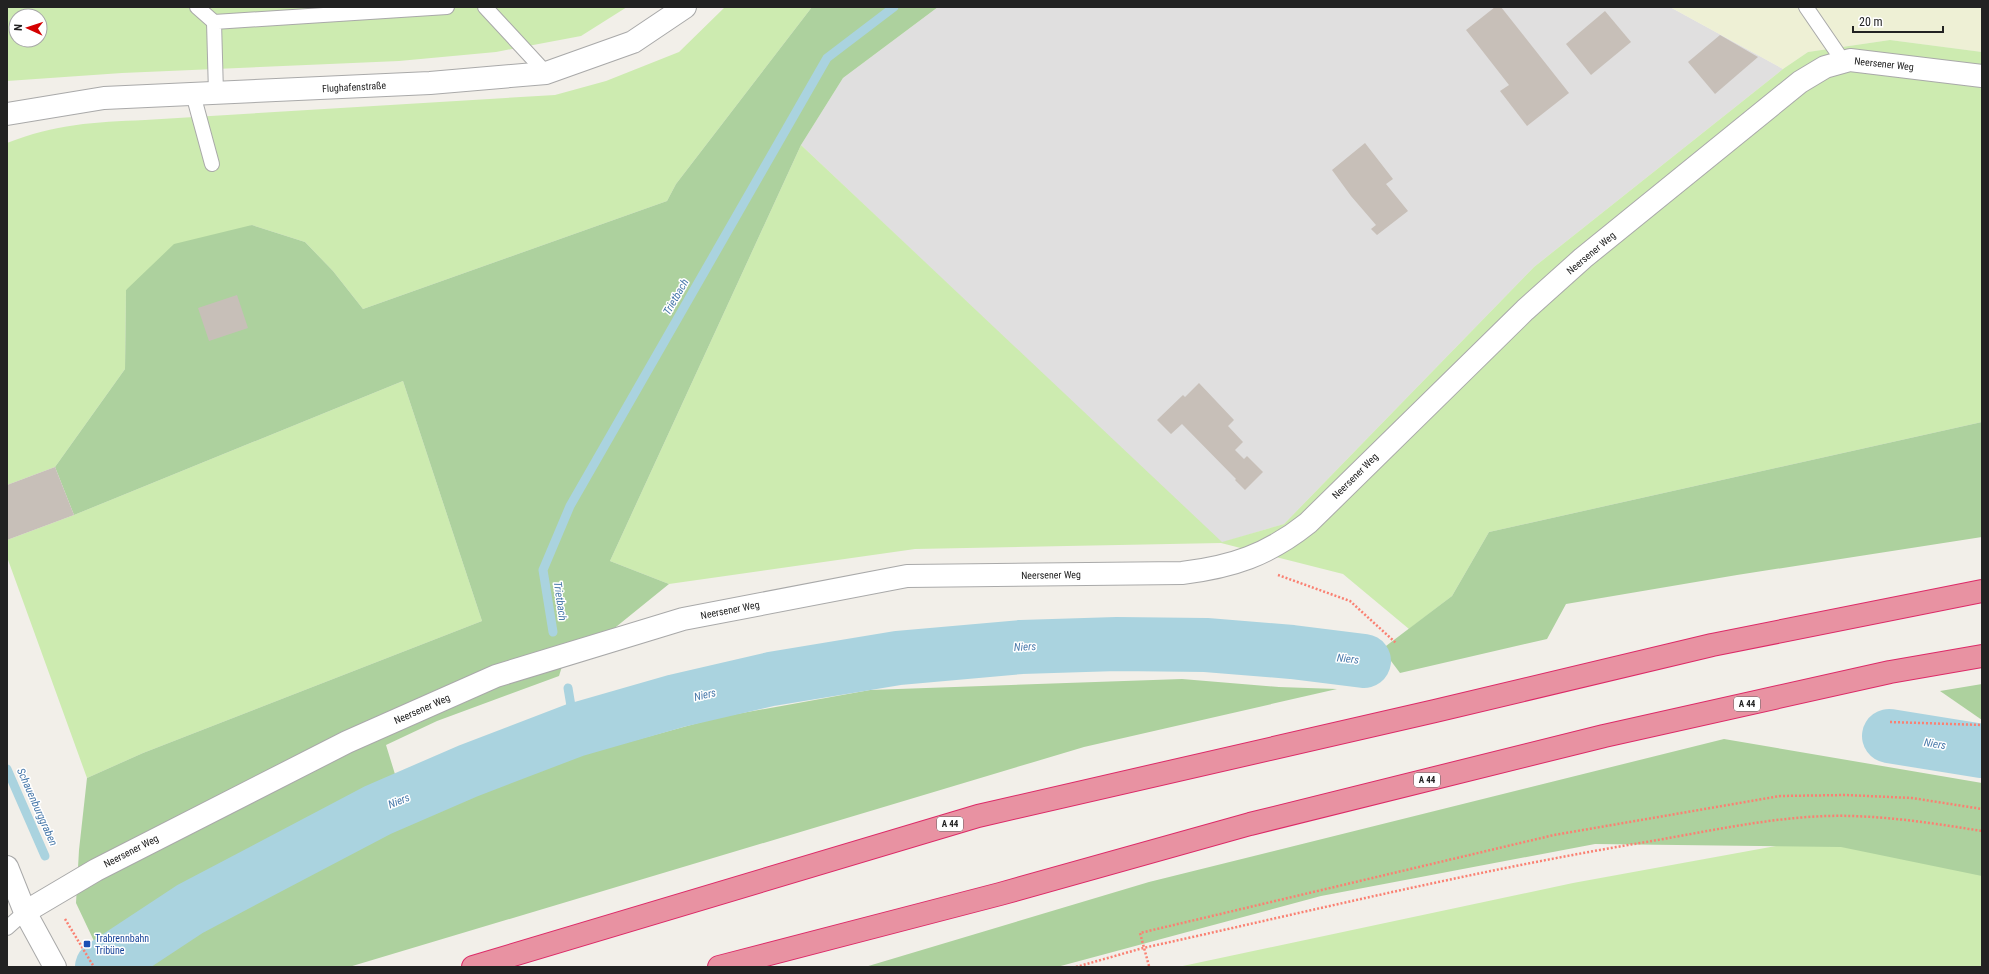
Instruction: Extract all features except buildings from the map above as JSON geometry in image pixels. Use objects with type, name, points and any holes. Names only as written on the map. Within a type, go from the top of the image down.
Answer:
[{"type":"highway","name":"A 44","points":[[473,967],[978,816],[1435,711],[1712,645],[1982,591]]},
{"type":"highway","name":"A 44","points":[[719,967],[1000,894],[1250,824],[1604,736],[1890,672],[1982,656]]},
{"type":"street","name":"Flughafenstraße","points":[[7,114],[104,98],[430,83],[546,73],[633,42],[685,7]]},
{"type":"street","name":"Neersener Weg","points":[[25,912],[96,870],[347,742],[496,676],[683,619],[907,576],[1161,574],[1202,571],[1242,562],[1278,544],[1308,523],[1468,364],[1583,258],[1800,82],[1826,67],[1843,61],[1859,60],[1982,76]]},
{"type":"street","points":[[7,867],[25,912],[55,967]]},
{"type":"lane","points":[[197,7],[214,22],[447,7]]},
{"type":"lane","points":[[486,7],[546,73]]},
{"type":"lane","points":[[1806,7],[1843,61]]},
{"type":"lane","points":[[214,22],[216,93]]},
{"type":"lane","points":[[193,94],[212,164]]},
{"type":"lane","name":"Neersener Weg","points":[[7,928],[25,912]]},
{"type":"path","points":[[1242,562],[1350,601],[1396,643]]},
{"type":"path","points":[[1890,722],[1982,725]]},
{"type":"path","points":[[1149,966],[1140,933],[1554,835],[1780,796],[1846,795],[1912,798],[1982,809]]},
{"type":"path","points":[[1076,967],[1143,948],[1560,856],[1758,824],[1786,820],[1849,816],[1909,820],[1982,831]]},
{"type":"path","points":[[74,934],[94,967]]},
{"type":"shaded area","points":[[938,7],[1670,7],[1783,69],[1534,267],[1284,524],[1221,543],[801,145],[843,78]]},
{"type":"green space","points":[[7,7],[627,7],[581,36],[496,52],[399,61],[122,73],[7,81]]},
{"type":"green space","points":[[725,7],[812,7],[676,184],[667,201],[363,309],[333,271],[305,242],[252,225],[126,290],[125,369],[55,467],[7,485],[7,143],[58,128],[92,123],[555,95],[606,81],[679,52]]},
{"type":"green space","points":[[812,7],[938,7],[843,78],[801,145],[610,561],[669,584],[606,635],[569,644],[559,676],[437,721],[386,745],[398,784],[219,884],[102,958],[76,903],[79,850],[87,778],[143,753],[482,621],[403,381],[74,515],[55,467],[125,369],[126,290],[174,244],[252,225],[305,242],[333,271],[363,309],[667,201],[676,184]]},
{"type":"green space","points":[[1670,7],[1982,7],[1982,52],[1890,40],[1808,52],[1783,69]]},
{"type":"green space","points":[[1890,40],[1982,52],[1982,422],[1489,532],[1452,596],[1409,629],[1343,574],[1221,543],[915,549],[669,584],[610,561],[801,145],[1222,542],[1284,524],[1534,267],[1783,69],[1808,52]]},
{"type":"green space","points":[[403,381],[482,621],[143,753],[87,778],[7,557],[7,540],[74,515]]},
{"type":"green space","points":[[1982,422],[1982,537],[1737,575],[1566,604],[1547,639],[1400,673],[1382,649],[1452,596],[1489,532]]},
{"type":"green space","points":[[1182,679],[1279,687],[1337,689],[1084,747],[349,967],[138,967],[135,959],[214,908],[386,827],[570,758],[720,717],[870,690]]},
{"type":"green space","points":[[1982,684],[1982,720],[1940,691]]},
{"type":"green space","points":[[1724,739],[1982,783],[1982,876],[1841,847],[1595,844],[1321,896],[1057,967],[865,967],[1149,882]]},
{"type":"green space","points":[[1864,830],[1982,851],[1982,967],[1178,967],[1573,883]]},
{"type":"waterway","name":"Trietbach","points":[[553,632],[543,570],[570,506],[827,58],[894,7]]},
{"type":"waterway","name":"Niers","points":[[102,967],[190,909],[378,810],[468,771],[575,730],[676,701],[771,679],[898,658],[1021,647],[1117,644],[1206,645],[1292,652],[1364,661]]},
{"type":"waterway","name":"Trietbach","points":[[568,688],[575,730]]},
{"type":"waterway","name":"Niers","points":[[1889,736],[1982,751]]},
{"type":"waterway","name":"Schauenburggraben","points":[[7,769],[45,856]]},
{"type":"place","name":"Trabrennbahn Tribüne","points":[[87,944]]}]
